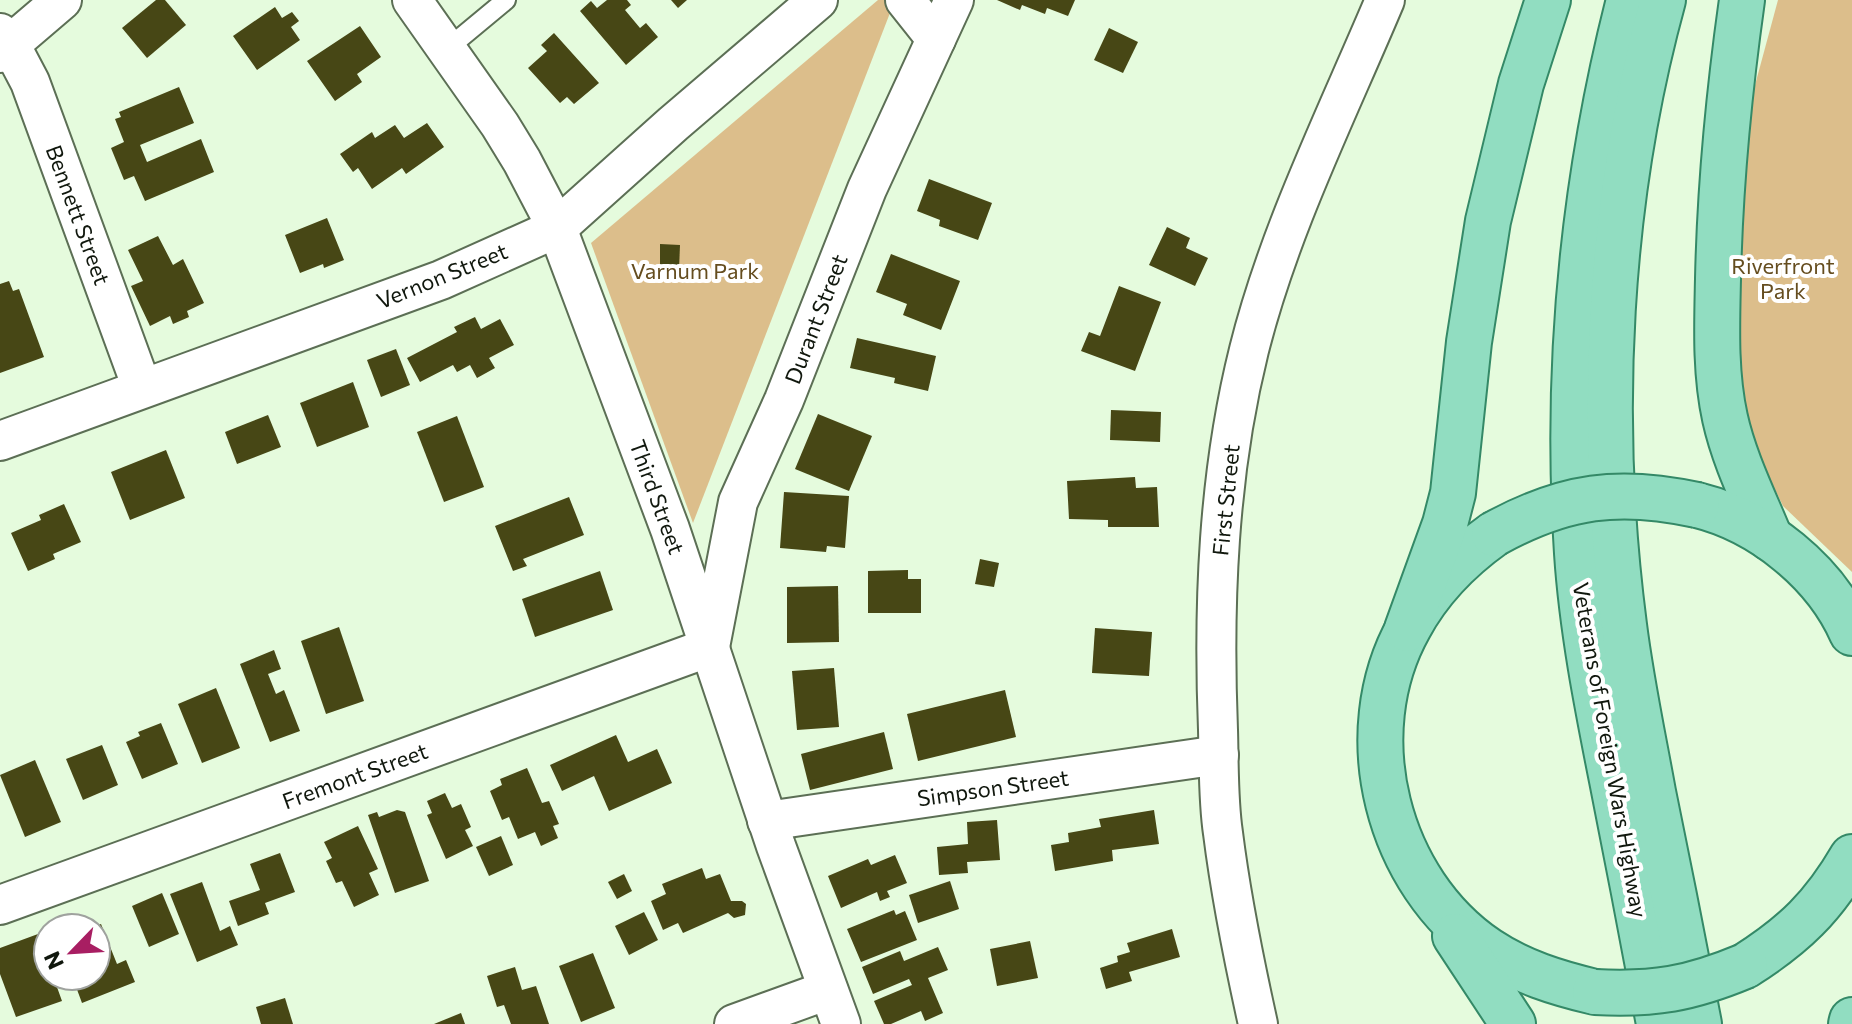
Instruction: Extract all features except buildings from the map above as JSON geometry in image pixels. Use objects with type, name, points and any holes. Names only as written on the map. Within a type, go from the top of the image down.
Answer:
[{"type":"main road","points":[[1513,1024],[1412,867],[1397,835],[1381,766],[1380,731],[1394,661],[1445,524],[1453,493],[1469,342],[1488,221],[1521,84],[1548,0]]},
{"type":"main road","name":"Veterans of Foreign Wars Highway","points":[[1629,0],[1596,152],[1585,232],[1574,389],[1574,471],[1577,553],[1584,616],[1659,1024]]},
{"type":"main road","name":"Veterans of Foreign Wars Highway","points":[[1663,0],[1646,71],[1625,186],[1613,331],[1611,448],[1617,563],[1631,678],[1699,1024]]},
{"type":"main road","points":[[1742,0],[1728,104],[1722,184],[1717,296],[1718,370],[1725,419],[1770,538]]},
{"type":"main road","points":[[1407,629],[1444,576],[1494,534],[1525,517],[1584,498],[1616,495],[1659,496],[1697,505],[1742,522],[1770,538],[1816,579],[1852,633]]},
{"type":"main road","points":[[1432,896],[1458,925],[1488,950],[1521,969],[1595,992],[1633,994],[1672,990],[1709,981],[1745,966],[1778,945],[1807,920],[1832,891],[1852,857]]},
{"type":"street","points":[[3,43],[62,0]]},
{"type":"street","name":"Third Street","points":[[412,0],[522,161],[557,228],[670,529],[767,821],[834,1007]]},
{"type":"street","name":"Vernon Street","points":[[0,441],[441,280],[557,228],[818,0]]},
{"type":"street","points":[[905,0],[936,39]]},
{"type":"street","name":"Durant Street","points":[[710,647],[738,502],[784,400],[867,189],[954,0]]},
{"type":"street","name":"First Street","points":[[1258,1024],[1222,832],[1215,648],[1219,559],[1232,442],[1249,350],[1292,222],[1385,0]]},
{"type":"street","name":"Bennett Street","points":[[3,43],[30,82],[142,388]]},
{"type":"street","name":"Fremont Street","points":[[0,905],[710,647]]},
{"type":"street","name":"Simpson Street","points":[[767,821],[1219,755]]},
{"type":"street","points":[[734,1024],[834,1007]]},
{"type":"lane","points":[[447,49],[506,0]]},
{"type":"green space","name":"Varnum Park","points":[[878,0],[895,0],[693,523],[591,243]]},
{"type":"green space","name":"Riverfront Park","points":[[1778,0],[1852,0],[1852,572],[1783,506],[1719,375],[1711,248]]}]
